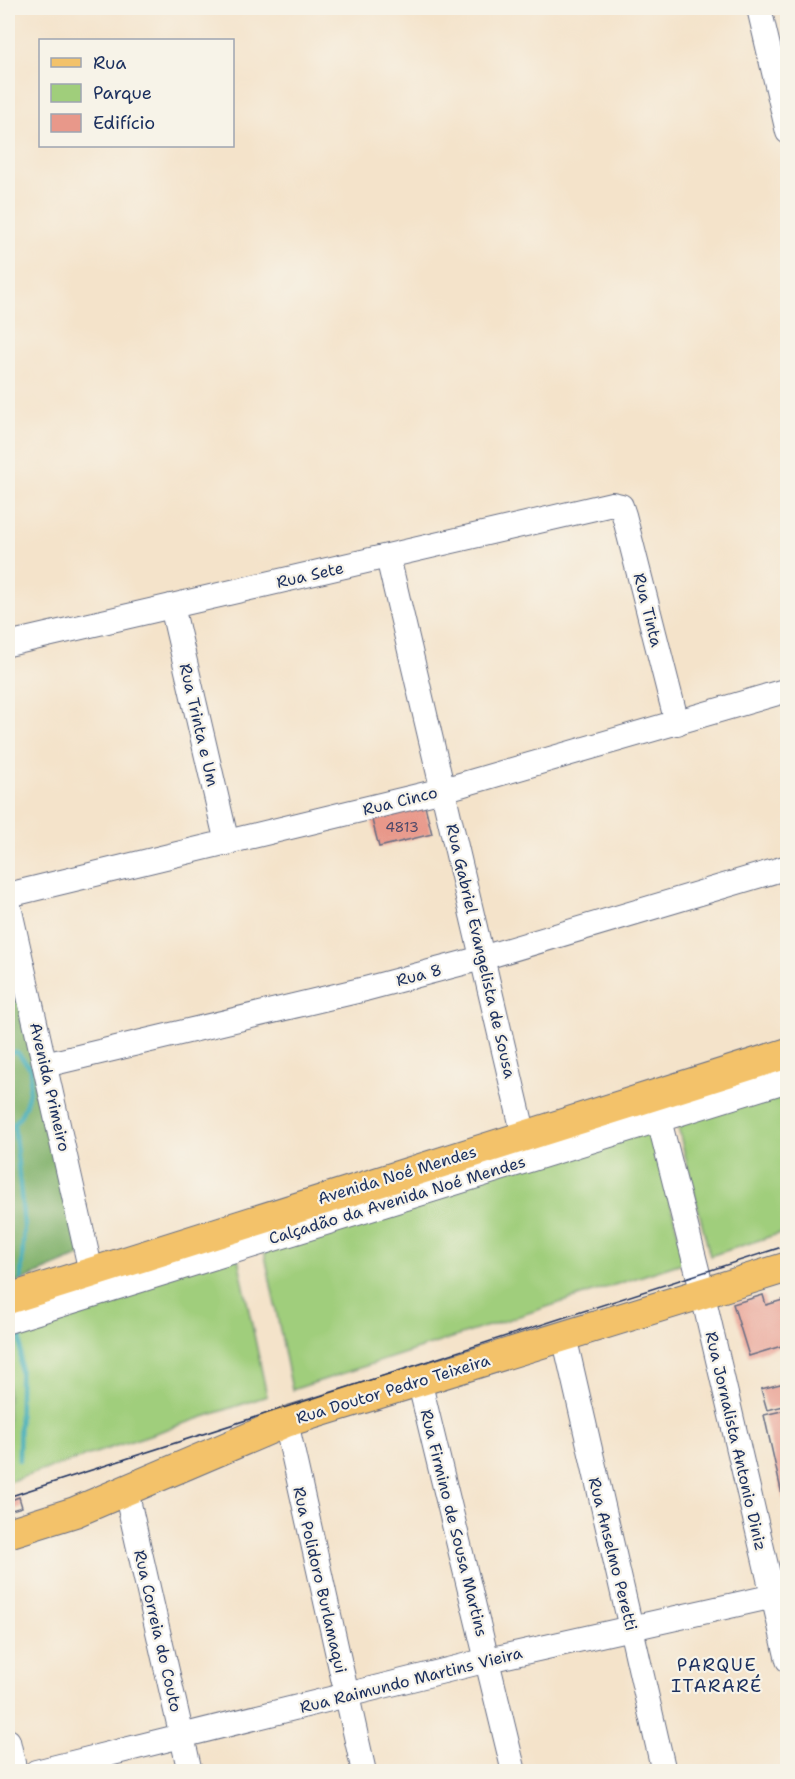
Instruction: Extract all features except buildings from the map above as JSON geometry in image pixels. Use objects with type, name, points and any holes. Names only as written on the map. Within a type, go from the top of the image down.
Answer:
[{"type":"main road","name":"Avenida Noé Mendes","points":[[8,1299],[524,1136],[656,1108],[788,1053]]},
{"type":"main road","name":"Rua Doutor Pedro Teixeira","points":[[8,1533],[75,1512],[285,1422],[788,1267]]},
{"type":"street","points":[[759,8],[778,44],[788,132]]},
{"type":"street","name":"Rua Sete","points":[[8,644],[612,504]]},
{"type":"street","name":"Rua Tinta","points":[[612,504],[623,510],[677,723]]},
{"type":"street","name":"Rua Gabriel Evangelista de Sousa","points":[[388,557],[524,1136]]},
{"type":"street","name":"Rua Trinta e Um","points":[[172,606],[227,843]]},
{"type":"street","name":"Rua Cinco","points":[[8,895],[443,790],[788,690]]},
{"type":"street","name":"Rua 8","points":[[45,1065],[365,989],[482,958],[788,867]]},
{"type":"street","name":"Avenida Primeiro","points":[[8,902],[91,1272]]},
{"type":"street","name":"Calçadão da Avenida Noé Mendes","points":[[8,1321],[656,1108],[788,1080]]},
{"type":"street","name":"Rua Jornalista Antonio Diniz","points":[[656,1108],[780,1595],[788,1660]]},
{"type":"street","name":"Rua Anselmo Peretti","points":[[564,1336],[664,1772]]},
{"type":"street","name":"Rua Firmino de Sousa Martins","points":[[419,1380],[514,1772]]},
{"type":"street","name":"Rua Polidoro Burlamaqui","points":[[285,1422],[364,1772]]},
{"type":"street","name":"Rua Correia do Couto","points":[[126,1491],[190,1772]]},
{"type":"street","name":"Rua Raimundo Martins Vieira","points":[[36,1772],[488,1660],[780,1595]]},
{"type":"street","points":[[8,1741],[15,1772]]},
{"type":"green space","points":[[8,929],[84,1254],[8,1286]]},
{"type":"green space","points":[[787,1070],[787,1231],[710,1256],[673,1107]]},
{"type":"green space","points":[[648,1110],[685,1262],[292,1390],[261,1235]]},
{"type":"green space","points":[[235,1244],[267,1396],[8,1482],[8,1316]]},
{"type":"waterway","points":[[8,1052],[17,1052],[31,1069],[25,1105],[14,1124],[24,1226],[21,1280]]},
{"type":"waterway","points":[[19,1460],[21,1324]]},
{"type":"tram line","points":[[8,1497],[788,1245]]},
{"type":"district","name":"PARQUE ITARARÉ","points":[[717,1675]]}]
